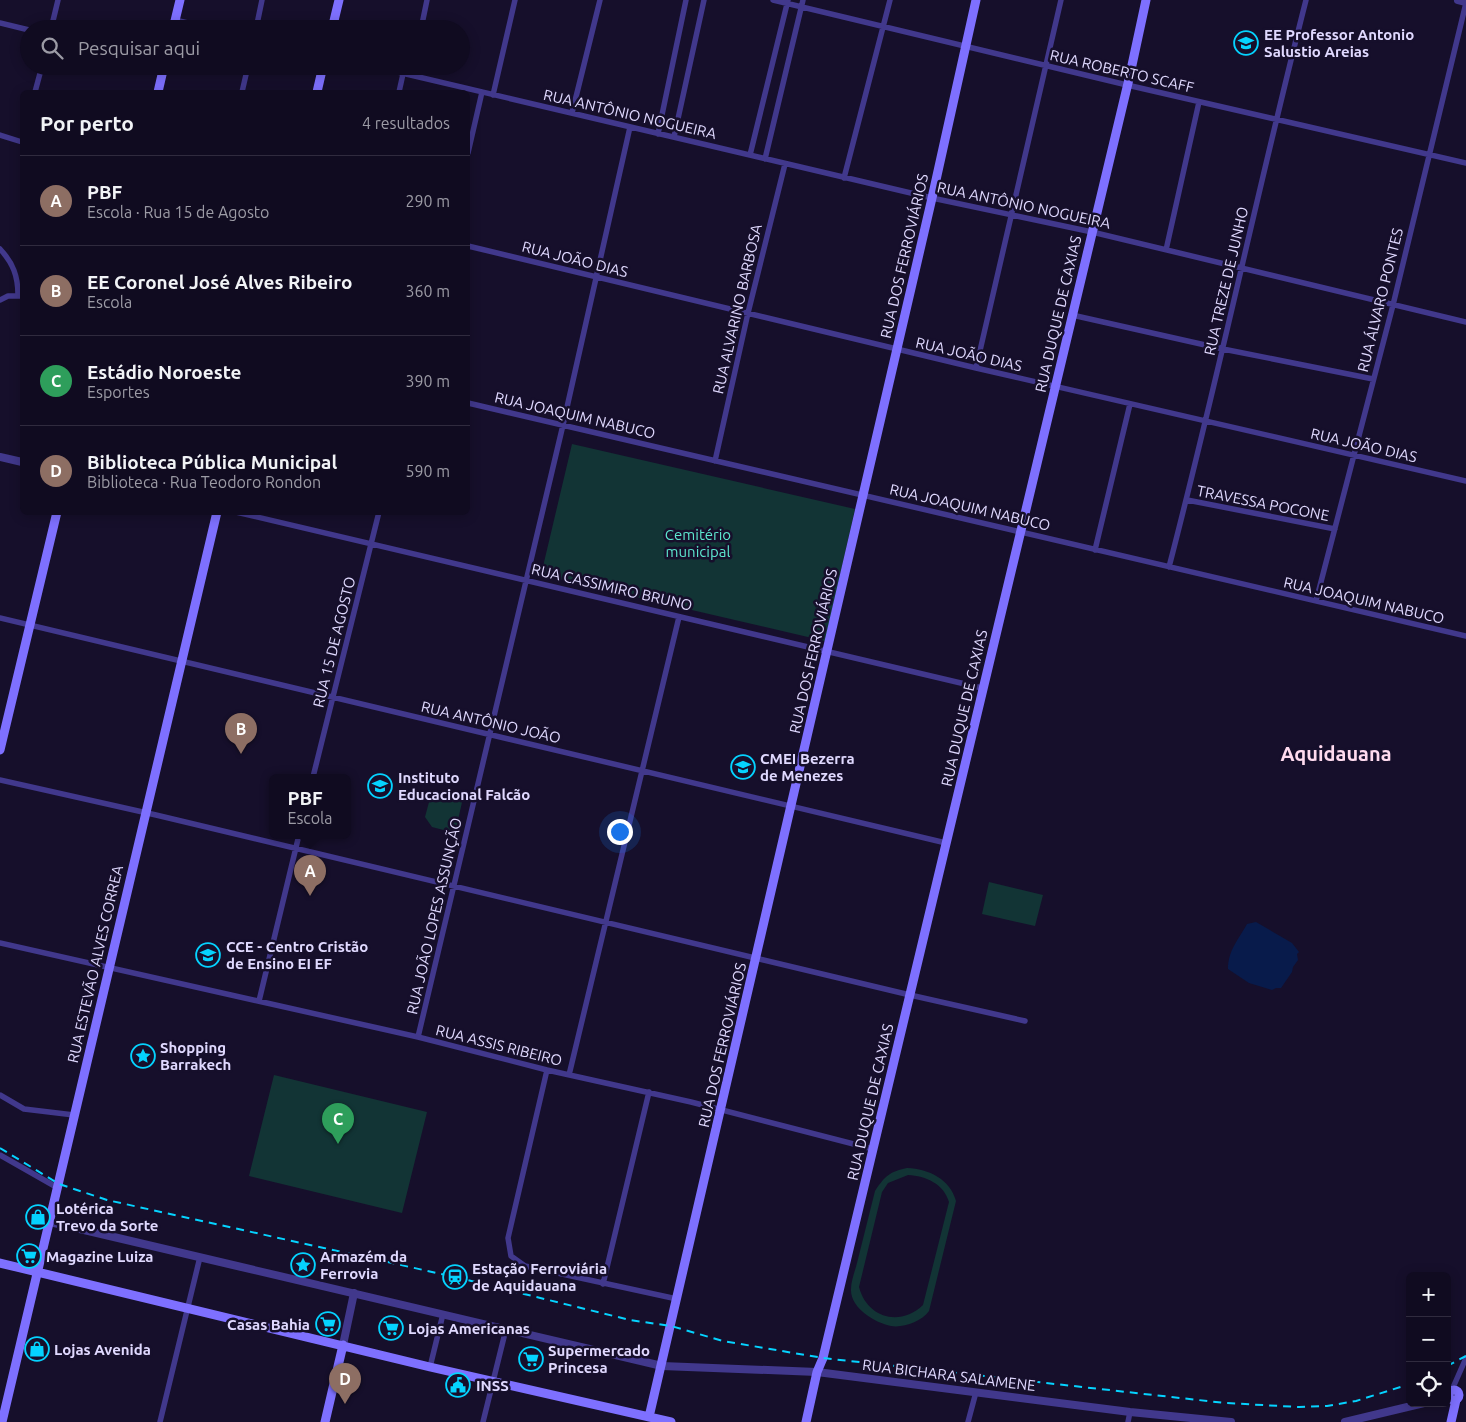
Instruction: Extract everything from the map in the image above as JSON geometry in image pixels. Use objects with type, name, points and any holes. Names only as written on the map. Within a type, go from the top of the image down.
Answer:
[{"type":"main road","points":[[175,20],[180,0]]},
{"type":"main road","points":[[334,20],[339,0]]},
{"type":"main road","name":"RUA DOS FERROVIÁRIOS","points":[[662,1366],[976,0]]},
{"type":"main road","name":"RUA DUQUE DE CAXIAS","points":[[806,1422],[910,995],[1146,0]]},
{"type":"main road","points":[[158,90],[162,75]]},
{"type":"main road","points":[[317,90],[321,75]]},
{"type":"main road","points":[[0,750],[56,515]]},
{"type":"main road","name":"RUA ESTEVÃO ALVES CORREA","points":[[2,1422],[216,515]]},
{"type":"main road","points":[[0,1263],[430,1367],[493,1380],[649,1420],[671,1422]]},
{"type":"main road","points":[[325,1422],[343,1345]]},
{"type":"main road","points":[[649,1420],[662,1366]]},
{"type":"main road","points":[[1451,1422],[1452,1396],[1466,1386]]},
{"type":"street","points":[[53,20],[58,0]]},
{"type":"street","points":[[258,20],[262,0]]},
{"type":"street","points":[[422,20],[427,0]]},
{"type":"street","points":[[493,95],[515,0]]},
{"type":"street","points":[[572,113],[600,0]]},
{"type":"street","points":[[658,134],[686,0]]},
{"type":"street","points":[[674,137],[704,0]]},
{"type":"street","name":"RUA ROBERTO SCAFF","points":[[773,0],[1199,102],[1466,163]]},
{"type":"street","points":[[765,159],[802,0]]},
{"type":"street","points":[[844,178],[890,0]]},
{"type":"street","points":[[976,368],[1061,0]]},
{"type":"street","name":"RUA TREZE DE JUNHO","points":[[1169,567],[1206,421],[1276,119],[1306,0]]},
{"type":"street","points":[[1458,0],[1466,3]]},
{"type":"street","points":[[750,155],[787,2]]},
{"type":"street","name":"RUA ÁLVARO PONTES","points":[[1316,601],[1393,305],[1466,3]]},
{"type":"street","points":[[0,23],[20,28]]},
{"type":"street","points":[[36,90],[40,75]]},
{"type":"street","points":[[242,90],[246,75]]},
{"type":"street","points":[[399,90],[403,75]]},
{"type":"street","name":"RUA ANTÔNIO NOGUEIRA","points":[[410,75],[844,178],[1011,216],[1092,232],[1466,322]]},
{"type":"street","points":[[470,144],[482,92]]},
{"type":"street","points":[[1166,250],[1199,102]]},
{"type":"street","name":"RUA JOÃO LOPES ASSUNÇÃO","points":[[418,1038],[563,425],[630,127]]},
{"type":"street","points":[[0,135],[20,141]]},
{"type":"street","name":"RUA ALVARINO BARBOSA","points":[[715,461],[748,313],[785,164]]},
{"type":"street","name":"RUA JOÃO DIAS","points":[[470,246],[1055,387],[1466,481]]},
{"type":"street","points":[[0,249],[15,270],[20,295],[8,296],[0,300]]},
{"type":"street","points":[[1072,315],[1223,349],[1374,379]]},
{"type":"street","name":"RUA JOAQUIM NABUCO","points":[[470,403],[1466,636]]},
{"type":"street","points":[[1095,550],[1130,404]]},
{"type":"street","points":[[0,456],[20,461]]},
{"type":"street","name":"TRAVESSA POCONE","points":[[1186,500],[1335,529]]},
{"type":"street","name":"RUA CASSIMIRO BRUNO","points":[[249,515],[982,688]]},
{"type":"street","name":"RUA 15 DE AGOSTO","points":[[315,774],[378,515]]},
{"type":"street","points":[[569,1075],[679,617]]},
{"type":"street","name":"RUA ANTÔNIO JOÃO","points":[[0,618],[946,843]]},
{"type":"street","points":[[0,780],[1025,1021]]},
{"type":"street","points":[[259,1001],[298,839]]},
{"type":"street","name":"RUA ASSIS RIBEIRO","points":[[0,943],[649,1092],[873,1149]]},
{"type":"street","points":[[547,1070],[508,1238],[511,1256],[525,1266],[678,1299]]},
{"type":"street","points":[[603,1284],[649,1092]]},
{"type":"street","points":[[0,1095],[24,1109],[74,1115]]},
{"type":"street","points":[[0,1155],[58,1188]]},
{"type":"street","name":"RUA BICHARA SALAMENE","points":[[50,1222],[662,1366],[817,1372],[1130,1412],[1231,1422]]},
{"type":"street","points":[[160,1422],[200,1257]]},
{"type":"street","points":[[343,1345],[354,1293]]},
{"type":"street","points":[[430,1367],[442,1314]]},
{"type":"street","points":[[483,1422],[506,1329]]},
{"type":"street","points":[[1452,1396],[1466,1358]]},
{"type":"street","points":[[968,1422],[976,1392]]},
{"type":"street","points":[[1345,1422],[1407,1407]]},
{"type":"street","points":[[1128,1422],[1130,1412]]},
{"type":"green space","name":"Cemitério municipal","points":[[572,444],[855,509],[825,641],[541,575]]},
{"type":"green space","points":[[432,791],[463,798],[455,833],[432,827],[425,817]]},
{"type":"green space","points":[[989,882],[1043,895],[1035,926],[982,914]]},
{"type":"green space","points":[[274,1075],[427,1112],[402,1213],[249,1176]]},
{"type":"green space","points":[[907,1168],[931,1173],[944,1181],[953,1193],[956,1201],[929,1311],[917,1321],[906,1325],[891,1326],[878,1322],[865,1314],[855,1302],[851,1289],[875,1191],[888,1175]],"holes":[[[908,1175],[921,1177],[933,1182],[943,1190],[949,1202],[923,1305],[914,1312],[904,1316],[885,1316],[869,1306],[863,1298],[859,1287],[882,1192],[888,1183]]]},
{"type":"water","points":[[1256,922],[1292,943],[1299,952],[1297,954],[1298,960],[1292,972],[1281,988],[1272,990],[1249,983],[1228,969],[1228,962],[1237,940],[1247,924]]},
{"type":"railway","points":[[0,1148],[59,1184],[107,1200],[455,1277],[630,1320],[671,1326],[723,1341],[823,1358],[1225,1403],[1299,1407],[1327,1406],[1356,1401],[1406,1385]]},
{"type":"railway","points":[[1451,1364],[1466,1356]]},
{"type":"place","name":"EE Professor Antonio Salustio Areias","points":[[1246,43]]},
{"type":"place","name":"EE Coronel José Alves Ribeiro","points":[[241,754]]},
{"type":"place","name":"CMEI Bezerra de Menezes","points":[[743,767]]},
{"type":"place","name":"Instituto Educacional Falcão","points":[[380,786]]},
{"type":"place","name":"PBF","points":[[310,896]]},
{"type":"place","name":"CCE - Centro Cristão de Ensino EI EF","points":[[208,955]]},
{"type":"place","name":"Shopping Barrakech","points":[[143,1056]]},
{"type":"place","name":"Estádio Noroeste","points":[[338,1144]]},
{"type":"place","name":"Lotérica Trevo da Sorte","points":[[38,1217]]},
{"type":"place","name":"Magazine Luiza","points":[[29,1256]]},
{"type":"place","name":"Armazém da Ferrovia","points":[[303,1265]]},
{"type":"place","name":"Estação Ferroviária de Aquidauana","points":[[455,1277]]},
{"type":"place","name":"Casas Bahia","points":[[328,1324]]},
{"type":"place","name":"Lojas Americanas","points":[[391,1328]]},
{"type":"place","name":"Lojas Avenida","points":[[37,1349]]},
{"type":"place","name":"Supermercado Princesa","points":[[531,1359]]},
{"type":"place","name":"INSS","points":[[458,1385]]},
{"type":"place","name":"Biblioteca Pública Municipal","points":[[345,1404]]},
{"type":"district","name":"Aquidauana","points":[[1336,753]]}]
